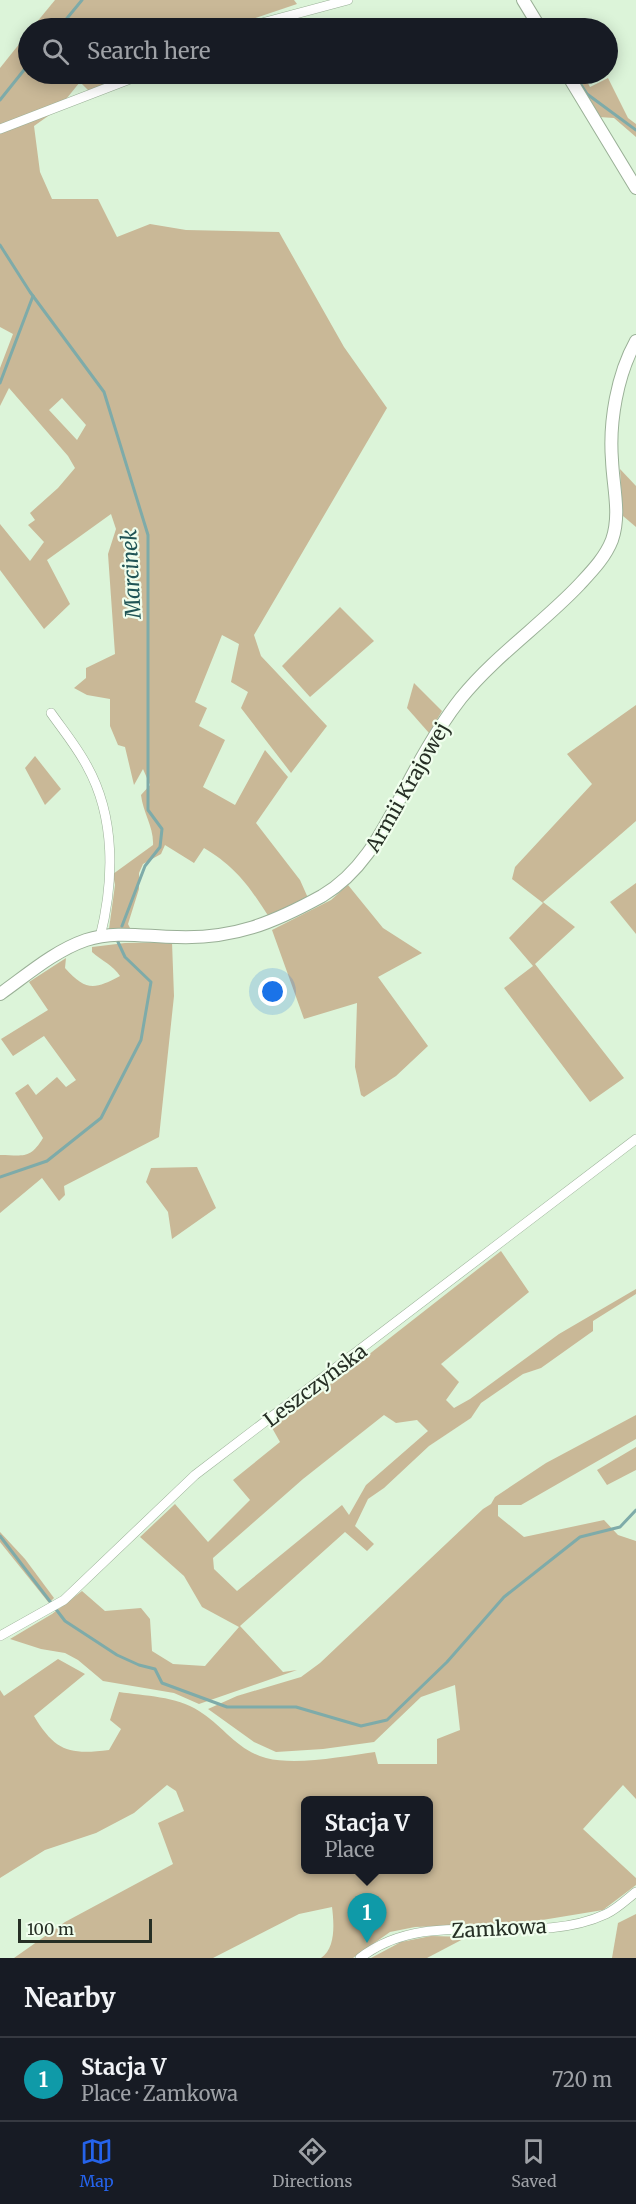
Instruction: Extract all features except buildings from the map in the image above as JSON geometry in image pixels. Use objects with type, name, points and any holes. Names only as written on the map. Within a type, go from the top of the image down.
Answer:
[{"type":"street","points":[[280,18],[348,0]]},
{"type":"street","points":[[523,0],[534,18]]},
{"type":"street","points":[[0,129],[117,84]]},
{"type":"street","points":[[573,84],[636,188]]},
{"type":"street","name":"Armii Krajowej","points":[[0,994],[64,950],[100,937],[137,934],[214,937],[258,928],[322,895],[357,867],[379,838],[436,734],[461,698],[482,675],[558,606],[607,551],[615,531],[617,514],[611,437],[622,378],[636,341]]},
{"type":"street","points":[[51,713],[88,767],[106,827],[110,859],[110,896],[100,937]]},
{"type":"street","name":"Leszczyńska","points":[[0,1636],[60,1602],[195,1475],[636,1139]]},
{"type":"street","name":"Zamkowa","points":[[360,1958],[397,1936],[420,1932],[519,1930],[585,1920],[607,1914],[636,1892]]},
{"type":"shaded area","points":[[55,0],[294,0],[297,4],[256,18],[40,18]]},
{"type":"shaded area","points":[[18,46],[18,84],[78,84],[58,109],[34,126],[40,172],[52,199],[98,199],[117,237],[150,224],[186,230],[279,232],[344,347],[387,408],[254,635],[261,656],[327,726],[291,773],[241,708],[248,692],[231,682],[239,644],[222,635],[195,702],[207,708],[199,726],[225,740],[203,787],[235,805],[265,750],[288,777],[256,823],[300,880],[308,898],[269,917],[241,878],[215,855],[204,848],[194,863],[165,845],[161,854],[143,864],[139,873],[139,889],[128,924],[130,928],[109,929],[115,885],[113,874],[153,845],[152,832],[141,795],[150,785],[143,769],[134,785],[125,747],[118,745],[110,726],[110,699],[87,695],[74,688],[86,678],[86,668],[115,654],[108,554],[116,529],[111,514],[47,560],[70,604],[44,629],[0,570],[0,524],[30,561],[44,542],[28,525],[35,520],[30,513],[58,488],[75,468],[68,456],[9,388],[0,406],[0,368],[13,334],[0,327],[0,68]],"holes":[[[62,398],[86,425],[77,440],[49,410]]]},
{"type":"shaded area","points":[[82,84],[105,84],[89,91]]},
{"type":"shaded area","points":[[578,84],[588,84],[590,87],[596,84],[611,84],[628,118],[636,124],[636,137],[614,118],[599,117]]},
{"type":"shaded area","points":[[620,469],[636,486],[636,527],[623,516]]},
{"type":"shaded area","points":[[340,607],[374,641],[310,697],[282,666]]},
{"type":"shaded area","points":[[414,683],[442,711],[429,733],[407,708]]},
{"type":"shaded area","points":[[636,705],[636,821],[543,902],[575,927],[535,964],[624,1078],[590,1102],[504,988],[533,966],[509,938],[543,903],[512,879],[515,867],[592,784],[567,754]]},
{"type":"shaded area","points":[[35,756],[61,789],[45,805],[25,768]]},
{"type":"shaded area","points":[[636,883],[636,934],[610,902]]},
{"type":"shaded area","points":[[348,885],[383,928],[422,953],[378,977],[428,1046],[396,1076],[364,1097],[361,1095],[355,1067],[357,1003],[304,1019],[272,930],[331,900]]},
{"type":"shaded area","points":[[172,942],[174,996],[159,1137],[64,1186],[65,1195],[59,1201],[42,1178],[0,1213],[0,1155],[25,1155],[34,1150],[43,1138],[15,1093],[28,1084],[36,1095],[57,1077],[66,1087],[76,1080],[44,1036],[13,1056],[1,1039],[48,1010],[29,982],[66,958],[65,968],[72,976],[85,984],[97,986],[120,976],[92,952],[92,947],[125,943]]},
{"type":"shaded area","points":[[197,1167],[216,1208],[172,1239],[168,1212],[146,1182],[151,1168]]},
{"type":"shaded area","points":[[501,1251],[529,1292],[441,1364],[459,1382],[446,1400],[454,1408],[470,1399],[559,1334],[636,1289],[636,1294],[593,1321],[593,1331],[541,1368],[523,1374],[481,1403],[471,1418],[429,1446],[384,1488],[368,1499],[355,1526],[374,1544],[367,1551],[345,1532],[240,1626],[283,1672],[297,1670],[199,1704],[174,1693],[103,1681],[78,1660],[65,1653],[41,1649],[10,1639],[52,1614],[82,1591],[105,1611],[141,1608],[150,1619],[152,1651],[173,1664],[205,1666],[239,1627],[202,1607],[184,1576],[140,1537],[175,1504],[208,1542],[250,1500],[233,1480],[280,1442],[271,1426],[340,1377]],"holes":[[[384,1415],[396,1423],[417,1420],[428,1431],[366,1485],[349,1515],[342,1505],[237,1591],[214,1569],[213,1558],[303,1479]]]},
{"type":"shaded area","points":[[636,1415],[636,1439],[521,1505],[498,1505],[498,1516],[524,1537],[604,1520],[618,1535],[636,1541],[636,1799],[623,1785],[583,1829],[636,1878],[636,1885],[603,1910],[524,1923],[415,1927],[390,1932],[353,1958],[321,1958],[326,1954],[332,1942],[332,1907],[299,1914],[213,1958],[14,1958],[65,1922],[173,1864],[158,1823],[184,1811],[176,1791],[167,1785],[134,1813],[96,1833],[45,1850],[0,1878],[0,1690],[4,1696],[58,1659],[85,1674],[34,1716],[49,1737],[64,1748],[73,1751],[109,1750],[121,1729],[110,1720],[119,1692],[160,1697],[190,1706],[247,1750],[266,1758],[306,1761],[375,1752],[378,1764],[437,1764],[437,1739],[460,1730],[455,1685],[421,1697],[374,1742],[323,1749],[276,1752],[254,1742],[208,1709],[237,1696],[301,1677],[320,1663],[491,1504],[495,1497],[546,1463]]},
{"type":"shaded area","points":[[636,1447],[636,1470],[607,1485],[597,1470]]},
{"type":"shaded area","points":[[0,1532],[25,1559],[54,1598],[49,1603],[0,1542]]},
{"type":"shaded area","points":[[636,1914],[636,1958],[612,1958],[618,1923]]},
{"type":"shaded area","points":[[431,1936],[467,1937],[427,1958],[371,1958],[401,1942]]},
{"type":"waterway","name":"Marcinek","points":[[67,18],[82,0]]},
{"type":"waterway","name":"Marcinek","points":[[0,100],[18,78]]},
{"type":"waterway","points":[[580,84],[587,94],[636,130]]},
{"type":"waterway","name":"Marcinek","points":[[0,245],[30,292],[104,392],[148,535],[148,810],[162,829],[160,847],[145,866],[122,926]]},
{"type":"waterway","points":[[0,383],[33,296]]},
{"type":"waterway","name":"Marcinek","points":[[0,1177],[47,1161],[101,1118],[141,1040],[151,982],[125,957],[118,942]]},
{"type":"waterway","points":[[0,1536],[65,1621],[117,1655],[155,1669],[162,1683],[227,1707],[296,1707],[361,1726],[387,1720],[447,1662],[504,1597],[580,1537],[620,1527],[636,1510]]},
{"type":"place","name":"Stacja V","points":[[367,1943]]}]
